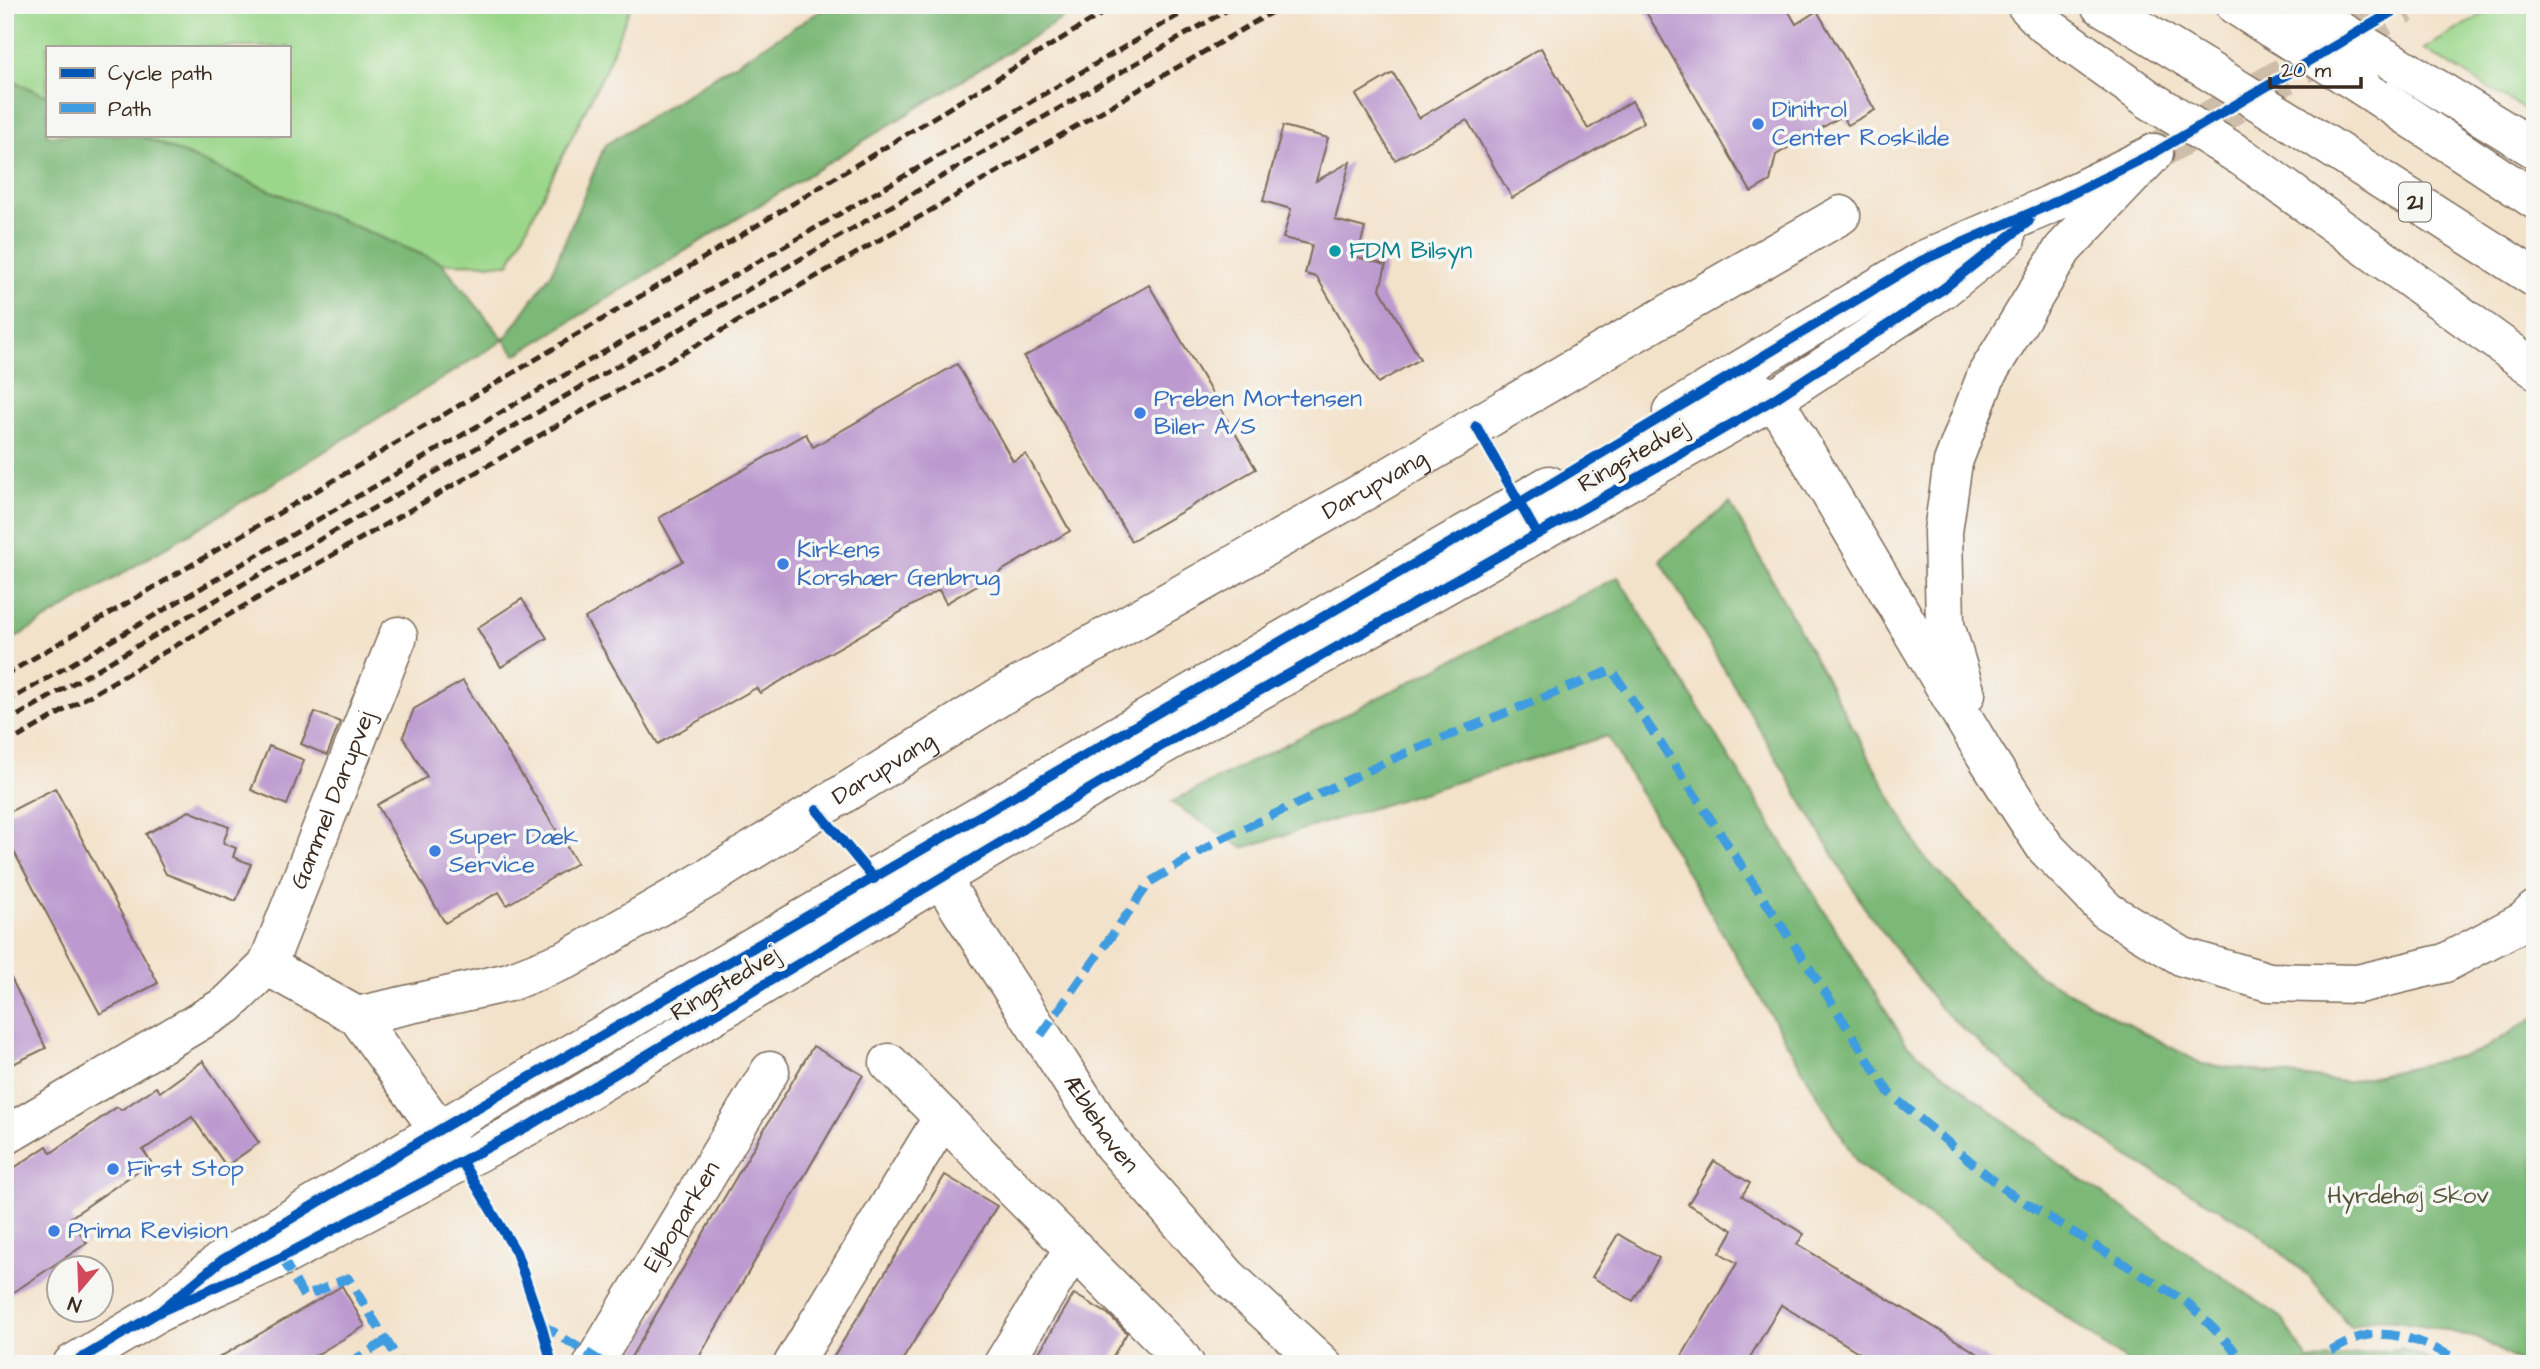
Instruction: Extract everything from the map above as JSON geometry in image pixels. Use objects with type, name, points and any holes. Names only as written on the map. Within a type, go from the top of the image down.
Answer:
[{"type":"main road","points":[[2026,5],[2044,24],[2150,100],[2242,156],[2535,369]]},
{"type":"main road","name":"21","points":[[2100,5],[2296,125],[2535,278]]},
{"type":"main road","points":[[2235,5],[2291,14],[2398,65],[2535,149]]},
{"type":"main road","points":[[2291,14],[2362,86],[2535,200]]},
{"type":"main road","name":"Ringstedvej","points":[[72,1364],[159,1312],[282,1257],[530,1125],[933,865],[1519,503],[1921,261],[2049,205],[2154,153],[2063,248],[1986,374],[1953,462],[1943,532],[1945,625],[1986,756]]},
{"type":"main road","name":"Ringstedvej","points":[[159,1312],[222,1260],[439,1130],[1163,745],[1773,399],[1943,289],[2049,205]]},
{"type":"main road","name":"Darupvang","points":[[357,1016],[509,982],[568,959],[719,871],[1004,694],[1370,488],[1841,215]]},
{"type":"main road","points":[[1519,503],[1583,483],[1718,404],[1758,392],[1773,399],[1986,756],[2045,847],[2107,911],[2183,957],[2269,982],[2358,984],[2445,963],[2524,920],[2535,910]]},
{"type":"main road","name":"Gammel Darupvej","points":[[5,1136],[227,1005],[267,965],[398,636]]},
{"type":"main road","name":"Æblehaven","points":[[933,865],[1112,1144],[1227,1276],[1322,1364]]},
{"type":"main road","points":[[267,965],[357,1016],[462,1163]]},
{"type":"main road","points":[[889,1063],[1074,1248],[1185,1364]]},
{"type":"main road","name":"Ejboparken","points":[[593,1364],[770,1071]]},
{"type":"main road","points":[[793,1364],[943,1117]]},
{"type":"main road","points":[[1003,1364],[1074,1248]]},
{"type":"green space","points":[[5,5],[631,5],[605,70],[509,264],[442,263],[141,136],[290,136],[290,46],[46,46],[46,96],[5,78]]},
{"type":"green space","points":[[830,5],[1084,5],[516,355],[504,340],[552,272],[605,145]]},
{"type":"green space","points":[[2499,5],[2535,5],[2535,116],[2424,49]]},
{"type":"green space","points":[[5,78],[46,96],[46,136],[141,136],[442,263],[504,340],[5,644]]},
{"type":"green space","name":"Hyrdehøj Skov","points":[[1730,503],[1923,856],[2039,976],[2202,1064],[2346,1082],[2479,1052],[2535,1017],[2535,1364],[2523,1364],[2480,1339],[2433,1327],[2376,1318],[2350,1327],[2309,1276],[2250,1227],[2125,1155],[2032,1089],[1941,1009],[1864,907],[1660,560]]},
{"type":"green space","points":[[1618,577],[1907,1045],[2060,1165],[2282,1318],[2308,1361],[2402,1348],[2437,1364],[2130,1364],[1858,1164],[1607,736],[1243,848],[1171,802]]},
{"type":"building","points":[[1642,5],[1785,5],[1796,24],[1817,11],[1875,110],[1848,125],[1842,116],[1776,155],[1770,181],[1751,192]]},
{"type":"building","points":[[1541,48],[1588,129],[1632,101],[1644,122],[1512,198],[1467,120],[1395,160],[1356,95],[1393,73],[1419,118]]},
{"type":"building","name":"FDM Bilsyn","points":[[1283,126],[1328,138],[1316,181],[1350,162],[1335,220],[1365,228],[1357,257],[1386,265],[1380,289],[1420,359],[1378,383],[1317,277],[1305,274],[1312,245],[1283,238],[1291,209],[1263,201]]},
{"type":"building","name":"Preben Mortensen Biler A/S","points":[[1149,285],[1256,469],[1131,541],[1024,357]]},
{"type":"building","points":[[957,364],[1013,461],[1026,454],[1070,531],[946,603],[939,590],[760,693],[756,688],[658,744],[585,618],[683,561],[659,518],[806,434],[813,447]]},
{"type":"building","points":[[522,599],[547,638],[501,667],[477,628]]},
{"type":"building","points":[[463,681],[577,863],[507,905],[499,892],[445,923],[377,805],[427,777],[403,737],[414,709]]},
{"type":"building","points":[[315,712],[340,722],[327,755],[301,744]]},
{"type":"building","points":[[269,746],[304,760],[287,805],[251,790]]},
{"type":"building","points":[[55,788],[158,983],[100,1014],[5,835],[5,814]]},
{"type":"building","points":[[189,811],[229,827],[223,843],[236,848],[233,857],[251,864],[236,901],[166,874],[146,834]]},
{"type":"building","points":[[5,966],[46,1048],[5,1068]]},
{"type":"building","points":[[813,1046],[863,1075],[695,1364],[627,1364]]},
{"type":"building","points":[[203,1061],[259,1143],[226,1166],[192,1117],[143,1150],[151,1162],[70,1218],[87,1243],[71,1254],[46,1254],[46,1270],[5,1298],[5,1174],[47,1146],[51,1153],[117,1107],[121,1110],[156,1087],[160,1092]]},
{"type":"building","points":[[1714,1161],[1750,1183],[1742,1196],[1804,1234],[1797,1244],[1995,1364],[1878,1364],[1781,1305],[1746,1364],[1677,1364],[1737,1263],[1720,1253],[1733,1230],[1688,1204]]},
{"type":"building","points":[[945,1175],[997,1206],[900,1364],[829,1364]]},
{"type":"building","points":[[1618,1234],[1659,1258],[1633,1301],[1592,1277]]},
{"type":"building","points":[[342,1286],[365,1326],[301,1364],[208,1364]]},
{"type":"building","points":[[1074,1294],[1108,1314],[1127,1333],[1108,1364],[1032,1364]]},
{"type":"tunnel","points":[[2154,153],[2404,5]]},
{"type":"railway","points":[[5,675],[562,343],[1116,5]]},
{"type":"railway","points":[[5,703],[1196,5]]},
{"type":"railway","points":[[5,723],[1236,5]]},
{"type":"railway","points":[[5,745],[1284,5]]},
{"type":"marked path","points":[[1041,1035],[1150,882],[1221,839],[1408,752],[1612,670],[1889,1093],[2005,1190],[2189,1304],[2230,1345],[2244,1364]]},
{"type":"marked path","points":[[282,1257],[304,1297],[348,1278],[401,1364]]},
{"type":"marked path","points":[[541,1324],[605,1364]]},
{"type":"marked path","points":[[2331,1351],[2360,1337],[2388,1334],[2416,1341],[2468,1364]]},
{"type":"marked path","points":[[347,1364],[388,1340]]},
{"type":"cycle path","points":[[159,1312],[222,1260],[439,1130],[1519,503],[1921,261],[2049,205],[2154,153],[2404,5]]},
{"type":"cycle path","points":[[72,1364],[159,1312],[282,1257],[530,1125],[1163,745],[1696,445],[1774,399],[1943,289],[2029,221]]},
{"type":"cycle path","points":[[1476,426],[1537,534]]},
{"type":"cycle path","points":[[817,810],[874,879]]},
{"type":"cycle path","points":[[462,1162],[516,1252],[552,1364]]},
{"type":"place","name":"Dinitrol Center Roskilde","points":[[1758,124]]},
{"type":"place","name":"FDM Bilsyn","points":[[1335,251]]},
{"type":"place","name":"Preben Mortensen Biler A/S","points":[[1140,413]]},
{"type":"place","name":"Kirkens Korshær Genbrug","points":[[783,564]]},
{"type":"place","name":"Super Dæk Service","points":[[435,851]]},
{"type":"place","name":"First Stop","points":[[113,1169]]},
{"type":"place","name":"Prima Revision","points":[[54,1231]]}]
